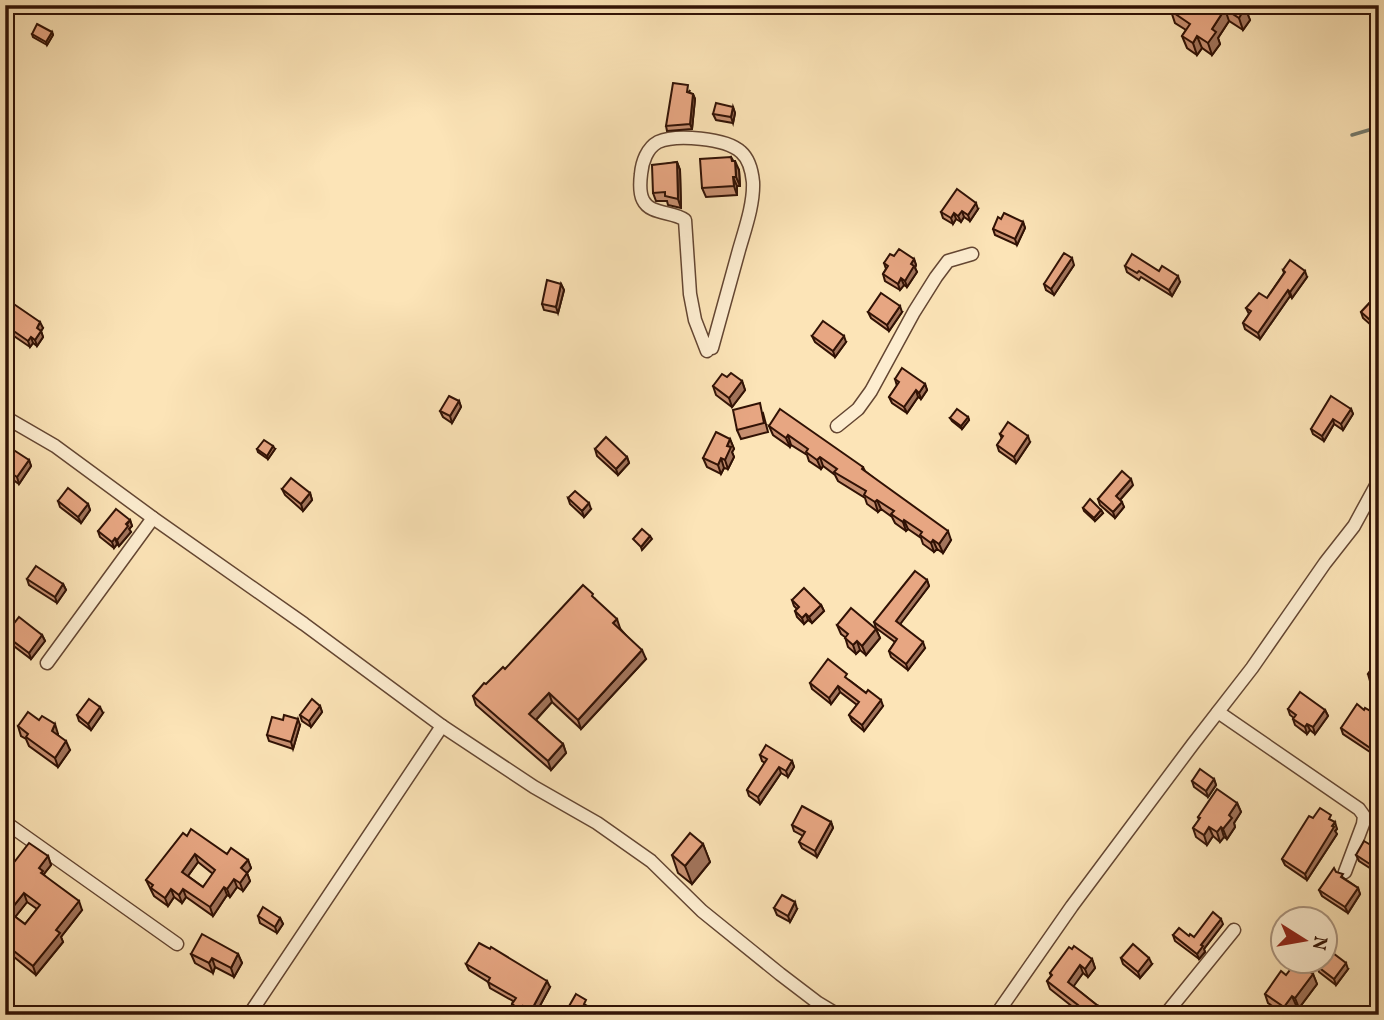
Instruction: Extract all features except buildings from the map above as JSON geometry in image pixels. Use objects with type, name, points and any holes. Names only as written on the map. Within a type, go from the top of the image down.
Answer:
[{"type":"street","points":[[670,139],[704,139],[727,144],[742,153],[750,165],[753,182],[746,227],[709,349],[695,320],[690,294],[685,220],[650,208],[643,201],[640,186],[642,164],[648,152],[657,143],[670,139]]},
{"type":"street","points":[[837,426],[858,409],[871,391],[914,312],[948,261],[972,254]]},
{"type":"street","points":[[5,417],[55,446],[442,726],[534,788],[597,823],[651,861],[702,911],[789,981],[838,1015]]},
{"type":"street","points":[[996,1015],[1072,906],[1252,668],[1354,526],[1379,480]]},
{"type":"street","points":[[47,663],[153,518]]},
{"type":"street","points":[[1218,712],[1359,809],[1364,816],[1363,824],[1345,872]]},
{"type":"street","points":[[249,1015],[442,726]]},
{"type":"street","points":[[5,822],[177,944]]},
{"type":"street","points":[[1165,1015],[1234,930]]},
{"type":"waterway","points":[[1352,135],[1379,127]]}]
